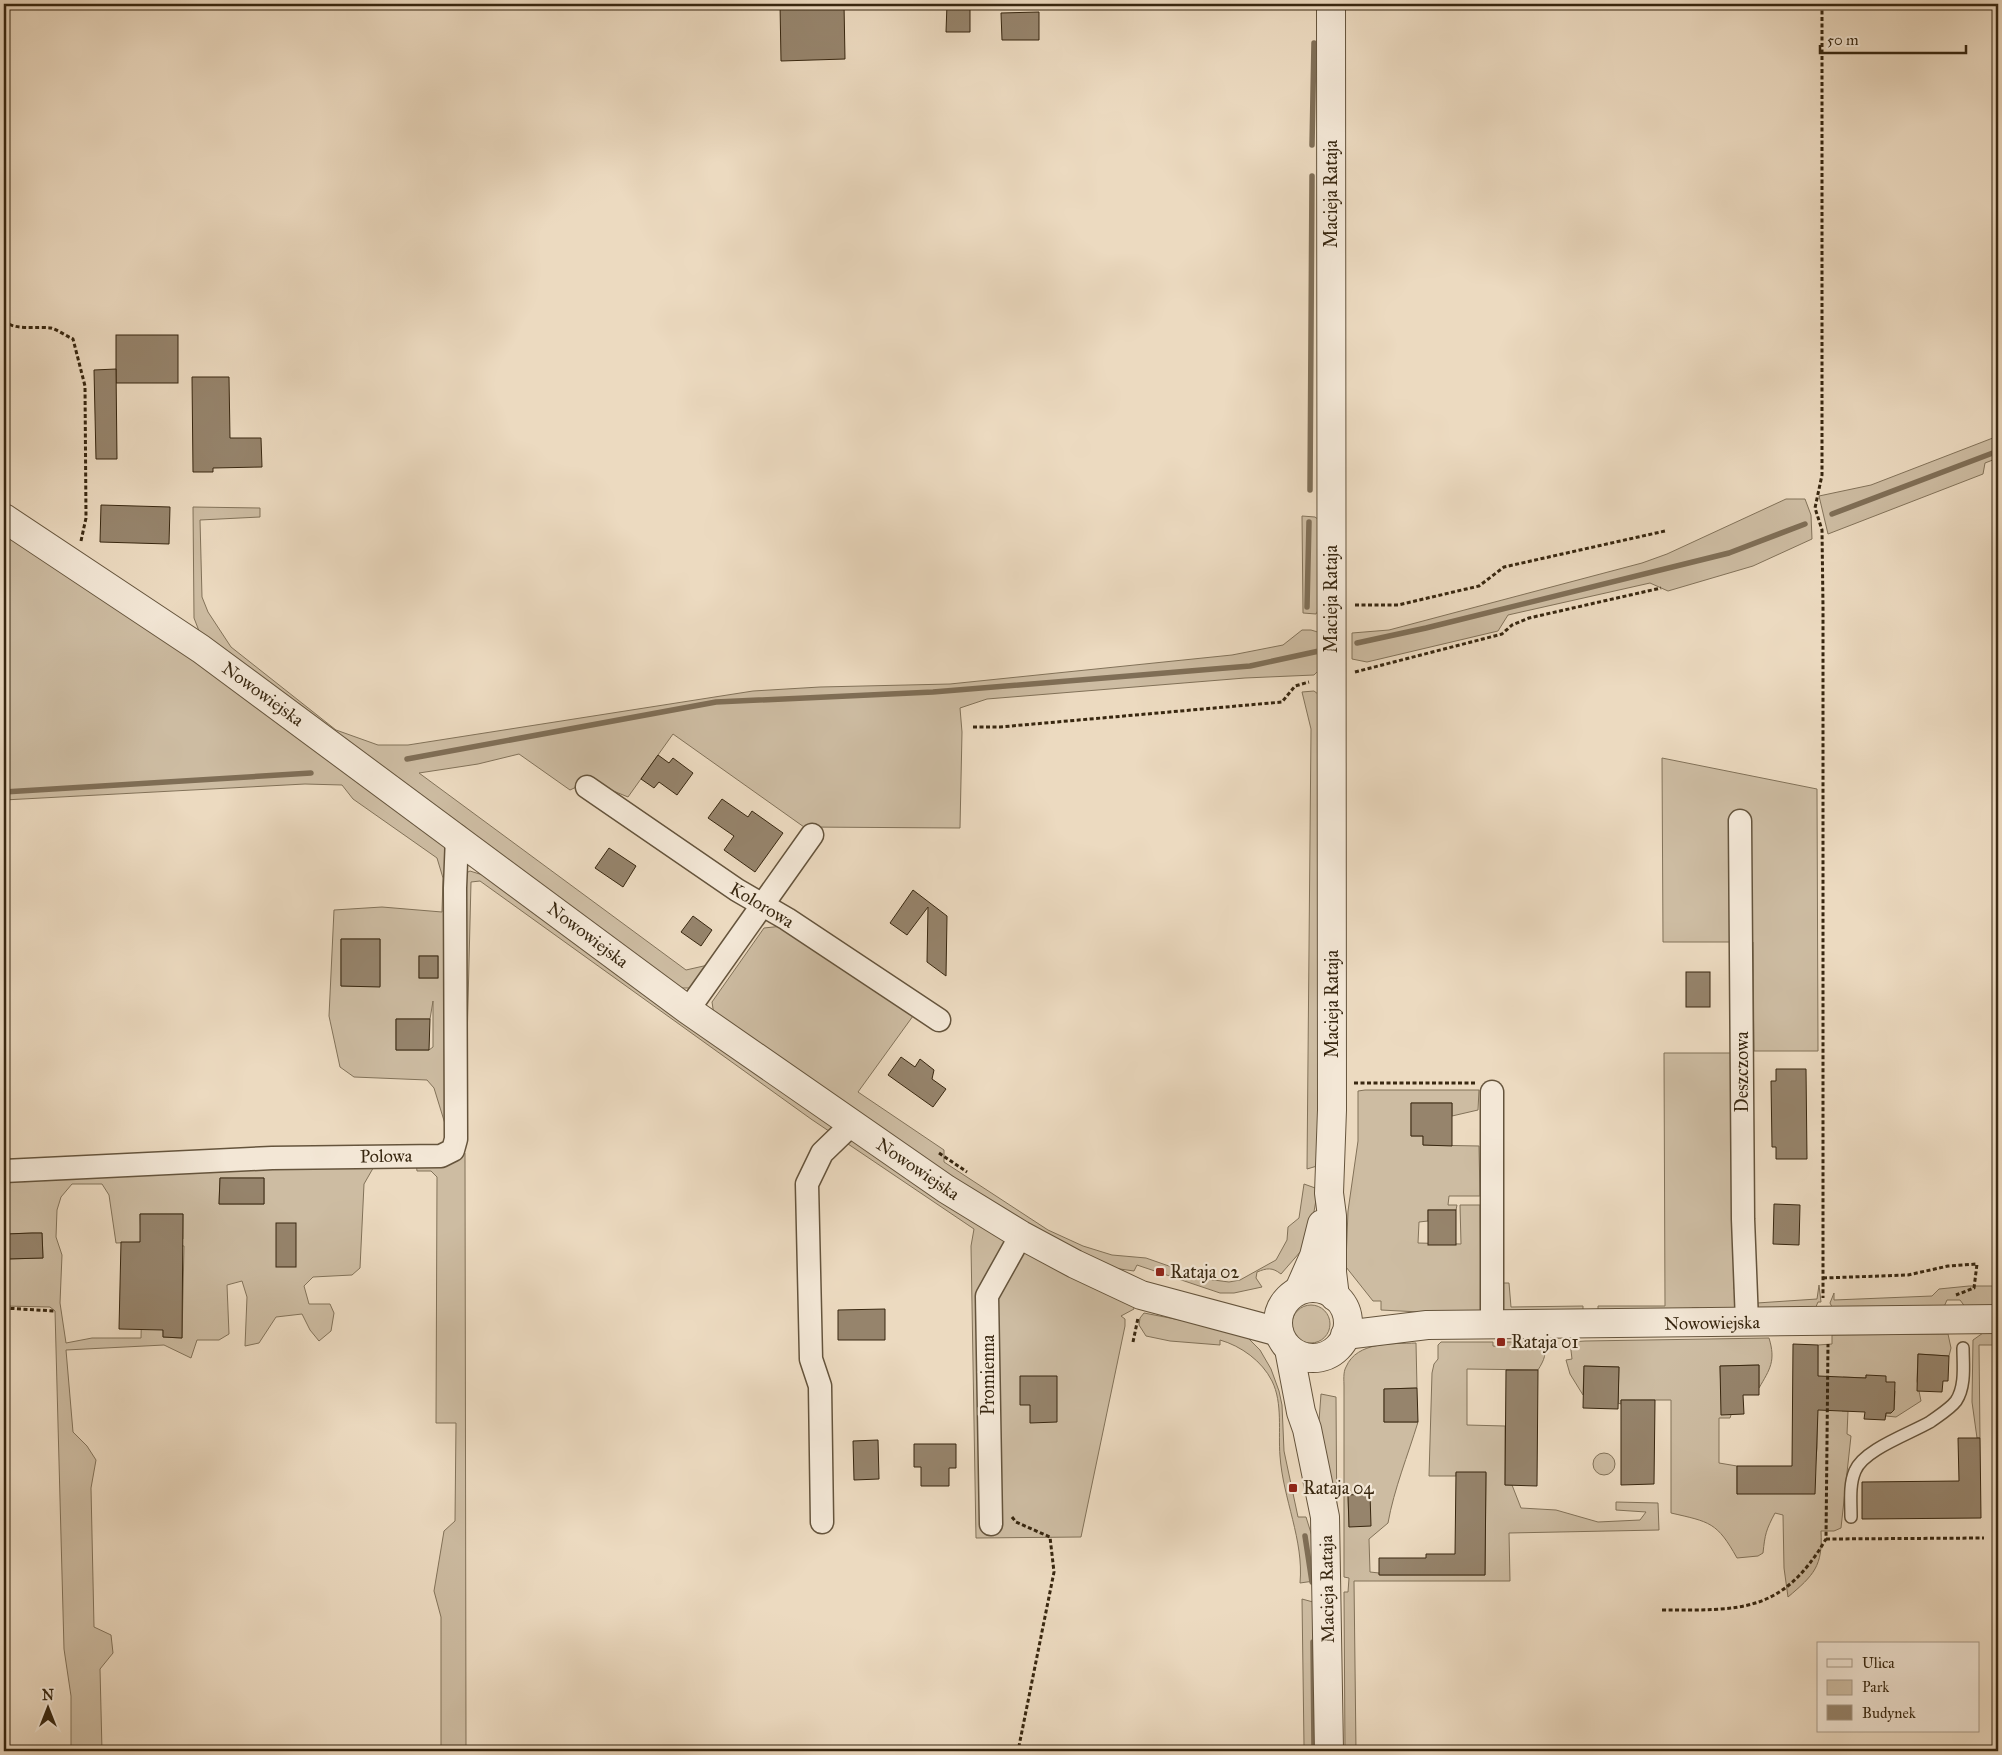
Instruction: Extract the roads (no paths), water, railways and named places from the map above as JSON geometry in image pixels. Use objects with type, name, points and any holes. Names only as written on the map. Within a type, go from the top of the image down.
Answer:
[{"type":"street","name":"Macieja Rataja","points":[[1331,4],[1332,1110],[1329,1193],[1339,1301]]},
{"type":"street","name":"Nowowiejska","points":[[4,518],[201,649],[457,836],[688,1010],[946,1189],[1021,1235],[1075,1264],[1141,1295],[1196,1311],[1261,1326],[1284,1341]]},
{"type":"street","name":"Kolorowa","points":[[587,787],[763,906],[787,919],[939,1020]]},
{"type":"street","name":"Deszczowa","points":[[1740,821],[1743,1219],[1747,1322]]},
{"type":"street","points":[[688,1010],[812,835]]},
{"type":"street","name":"Polowa","points":[[4,1171],[272,1158],[441,1156],[453,1150],[456,1139],[454,1120],[457,836]]},
{"type":"street","points":[[1492,1092],[1492,1326]]},
{"type":"street","points":[[822,1522],[820,1386],[811,1359],[807,1184],[822,1153],[852,1124]]},
{"type":"street","name":"Macieja Rataja","points":[[1292,1296],[1314,1256],[1329,1193]]},
{"type":"street","name":"Promienna","points":[[1001,1519],[987,1296],[1021,1235]]},
{"type":"street","points":[[1311,1288],[1322,1289],[1339,1301],[1348,1320],[1345,1335],[1333,1351],[1311,1358],[1300,1355],[1284,1341],[1278,1317],[1292,1296],[1311,1288]]},
{"type":"street","name":"Nowowiejska","points":[[1196,1311],[1260,1307],[1292,1296]]},
{"type":"street","name":"Nowowiejska","points":[[1339,1301],[1361,1314],[1427,1325]]},
{"type":"street","name":"Nowowiejska","points":[[1345,1335],[1427,1325],[1492,1326],[1998,1319]]},
{"type":"street","name":"Macieja Rataja","points":[[1284,1341],[1301,1412],[1307,1428],[1325,1518],[1329,1751]]},
{"type":"street","name":"Macieja Rataja","points":[[1307,1428],[1315,1377],[1325,1355]]},
{"type":"lane","points":[[1851,1517],[1851,1484],[1860,1460],[1873,1451],[1939,1416],[1956,1401],[1963,1380],[1963,1348]]},
{"type":"waterway","points":[[1312,145],[1314,43]]},
{"type":"waterway","points":[[1310,490],[1312,176]]},
{"type":"waterway","points":[[1832,514],[1998,451]]},
{"type":"waterway","points":[[1307,607],[1309,522]]},
{"type":"waterway","points":[[1357,643],[1426,628],[1729,553],[1805,524]]},
{"type":"waterway","points":[[407,759],[716,702],[933,692],[1250,666],[1319,651]]},
{"type":"waterway","points":[[4,792],[311,773]]},
{"type":"waterway","points":[[1305,1536],[1312,1582]]},
{"type":"waterway","points":[[1313,1642],[1314,1751]]},
{"type":"place","name":"Rataja 02","points":[[1160,1272]]},
{"type":"place","name":"Rataja 01","points":[[1501,1342]]},
{"type":"place","name":"Rataja 04","points":[[1293,1488]]}]
